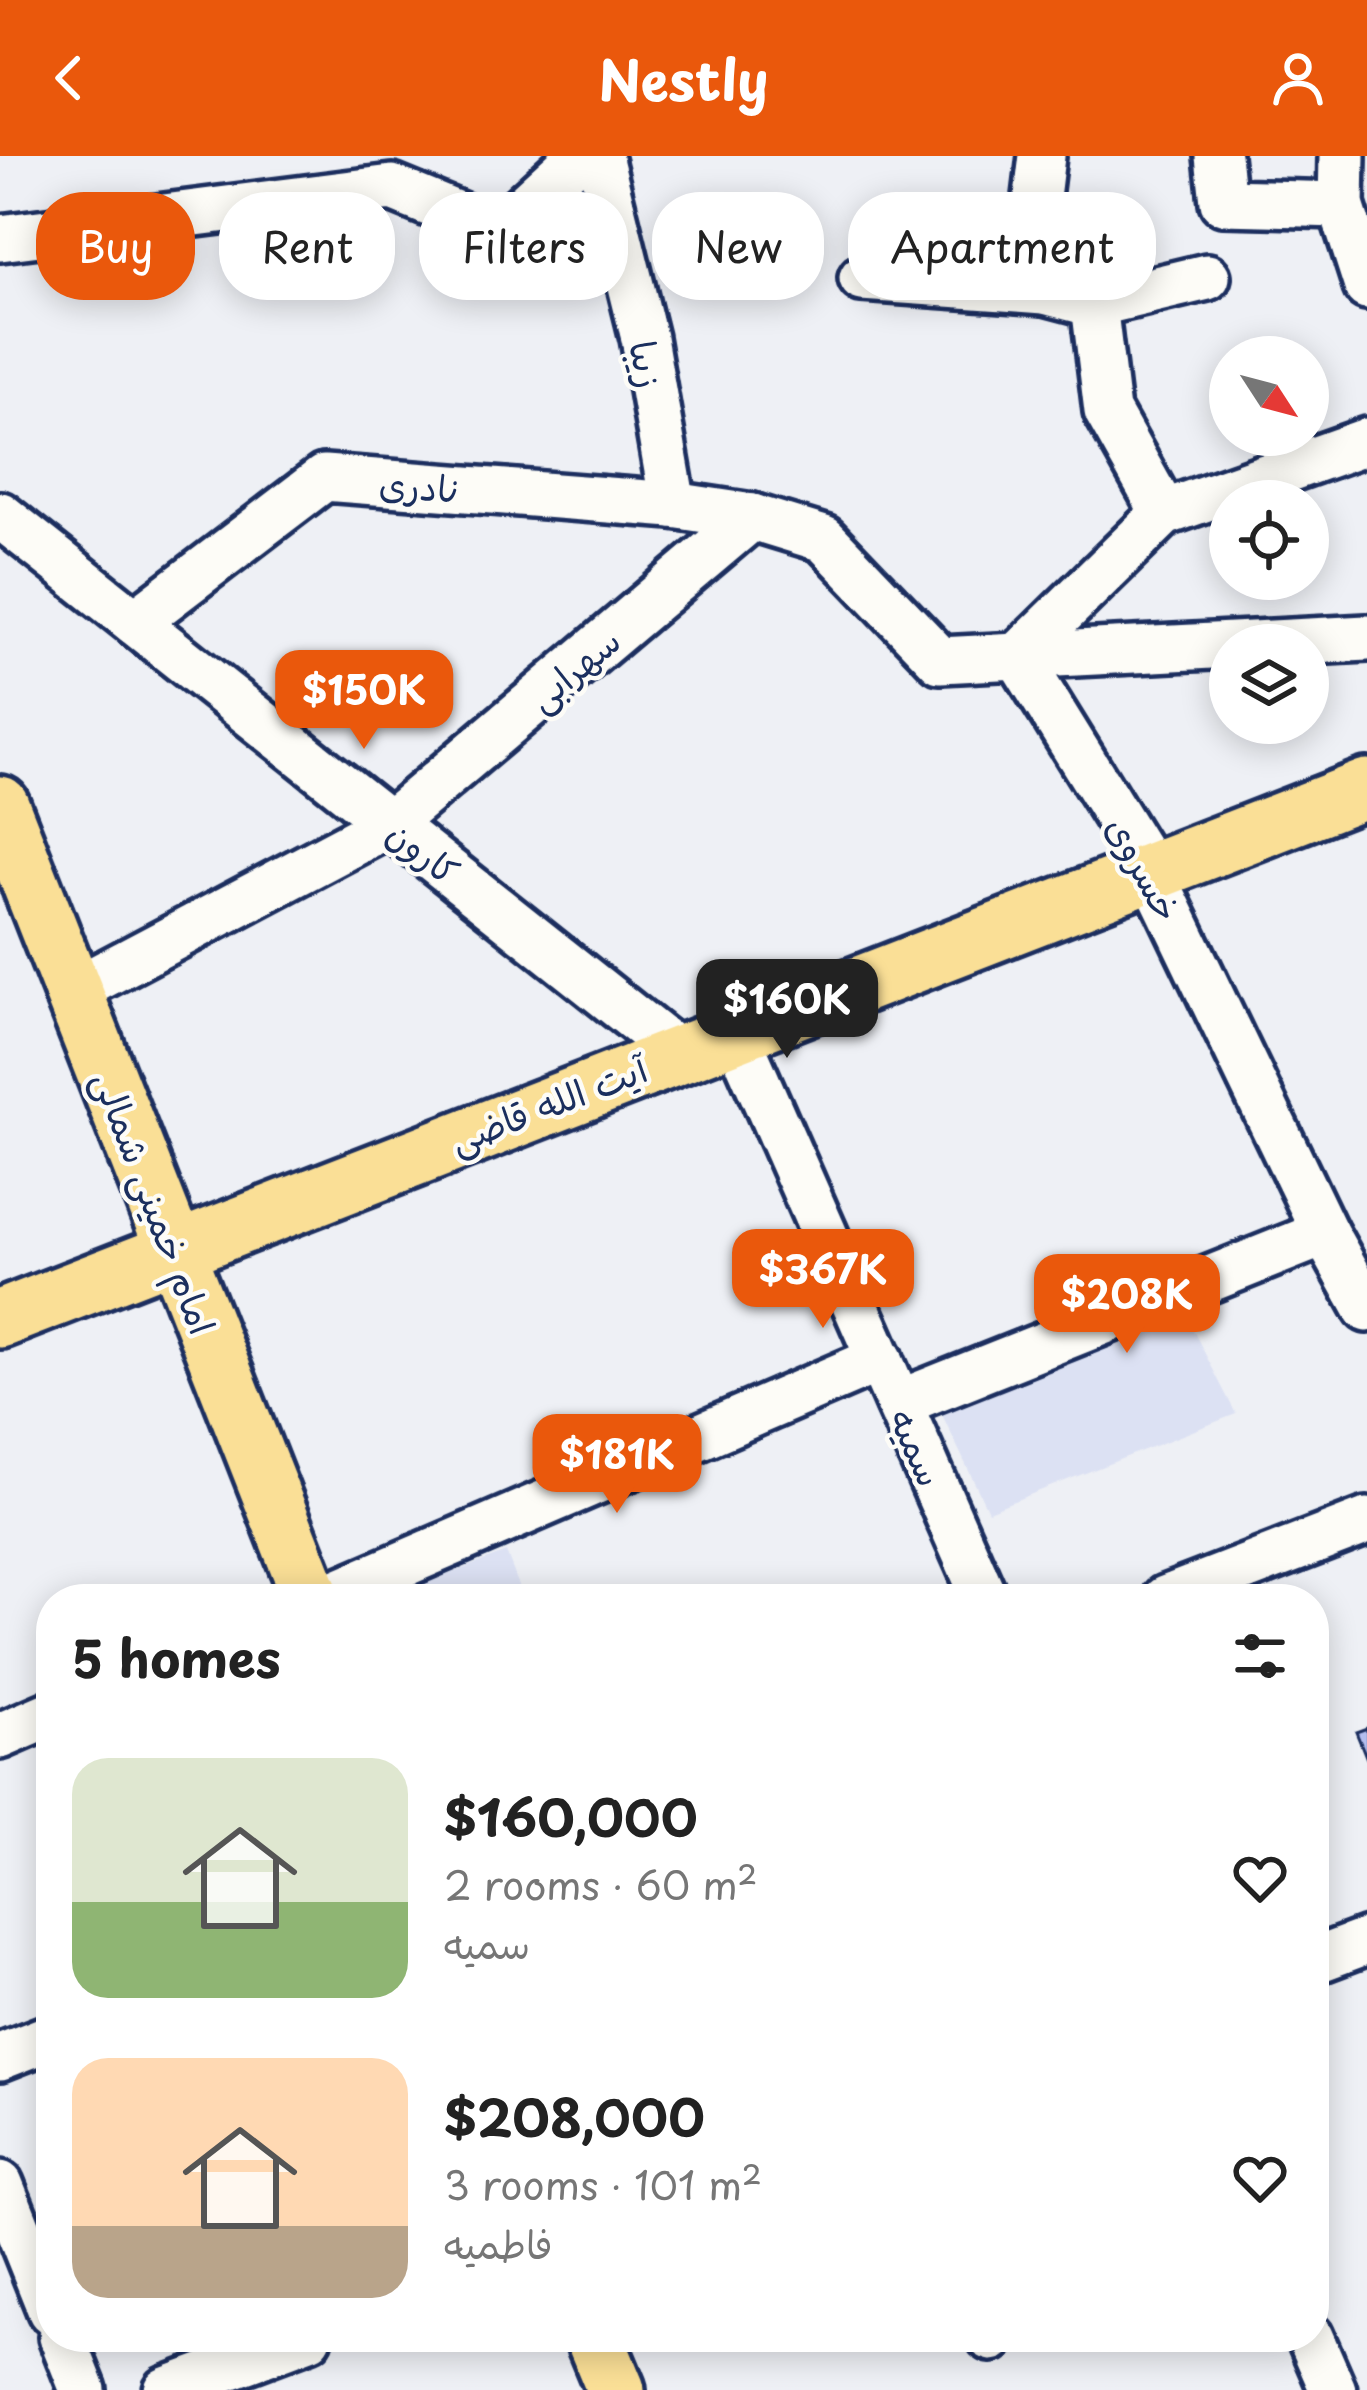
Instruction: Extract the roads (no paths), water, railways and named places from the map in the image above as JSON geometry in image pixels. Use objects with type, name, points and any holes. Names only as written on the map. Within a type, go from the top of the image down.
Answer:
[{"type":"main road","name":"آیت الله قاضی","points":[[0,1318],[1367,788]]},
{"type":"main road","name":"امام خمینی شمالی","points":[[0,805],[306,1584]]},
{"type":"main road","points":[[600,2352],[616,2390]]},
{"type":"street","points":[[0,238],[392,188],[497,231],[579,156]]},
{"type":"street","name":"زیبا","points":[[599,156],[644,338],[673,505]]},
{"type":"street","points":[[1037,192],[1042,156]]},
{"type":"street","points":[[1218,156],[1222,202],[1341,205]]},
{"type":"street","points":[[1342,156],[1341,205],[1367,286]]},
{"type":"street","points":[[1079,300],[1094,304],[1207,277]]},
{"type":"street","points":[[1094,304],[1107,411],[1164,513]]},
{"type":"street","points":[[1018,656],[1164,513],[1367,441]]},
{"type":"street","name":"نادری","points":[[135,622],[324,478],[673,505],[752,517]]},
{"type":"street","name":"کارون","points":[[0,515],[678,1053]]},
{"type":"street","points":[[752,517],[824,539],[940,660],[1367,638]]},
{"type":"street","name":"سهرابی","points":[[73,991],[389,824],[752,517]]},
{"type":"street","name":"خسروی","points":[[1018,656],[1151,871],[1324,1233],[1367,1309]]},
{"type":"street","name":"سمیه","points":[[735,1031],[978,1584]]},
{"type":"street","points":[[899,1403],[1324,1233]]},
{"type":"street","points":[[357,1584],[880,1359]]},
{"type":"street","points":[[1205,1584],[1367,1521]]},
{"type":"street","points":[[0,1736],[36,1720]]},
{"type":"street","points":[[1329,1955],[1367,1941]]},
{"type":"street","points":[[0,2057],[36,2043]]},
{"type":"street","points":[[0,2184],[36,2274]]},
{"type":"street","points":[[68,2352],[83,2390]]},
{"type":"street","points":[[167,2390],[269,2352]]},
{"type":"street","points":[[1317,2352],[1333,2390]]}]
